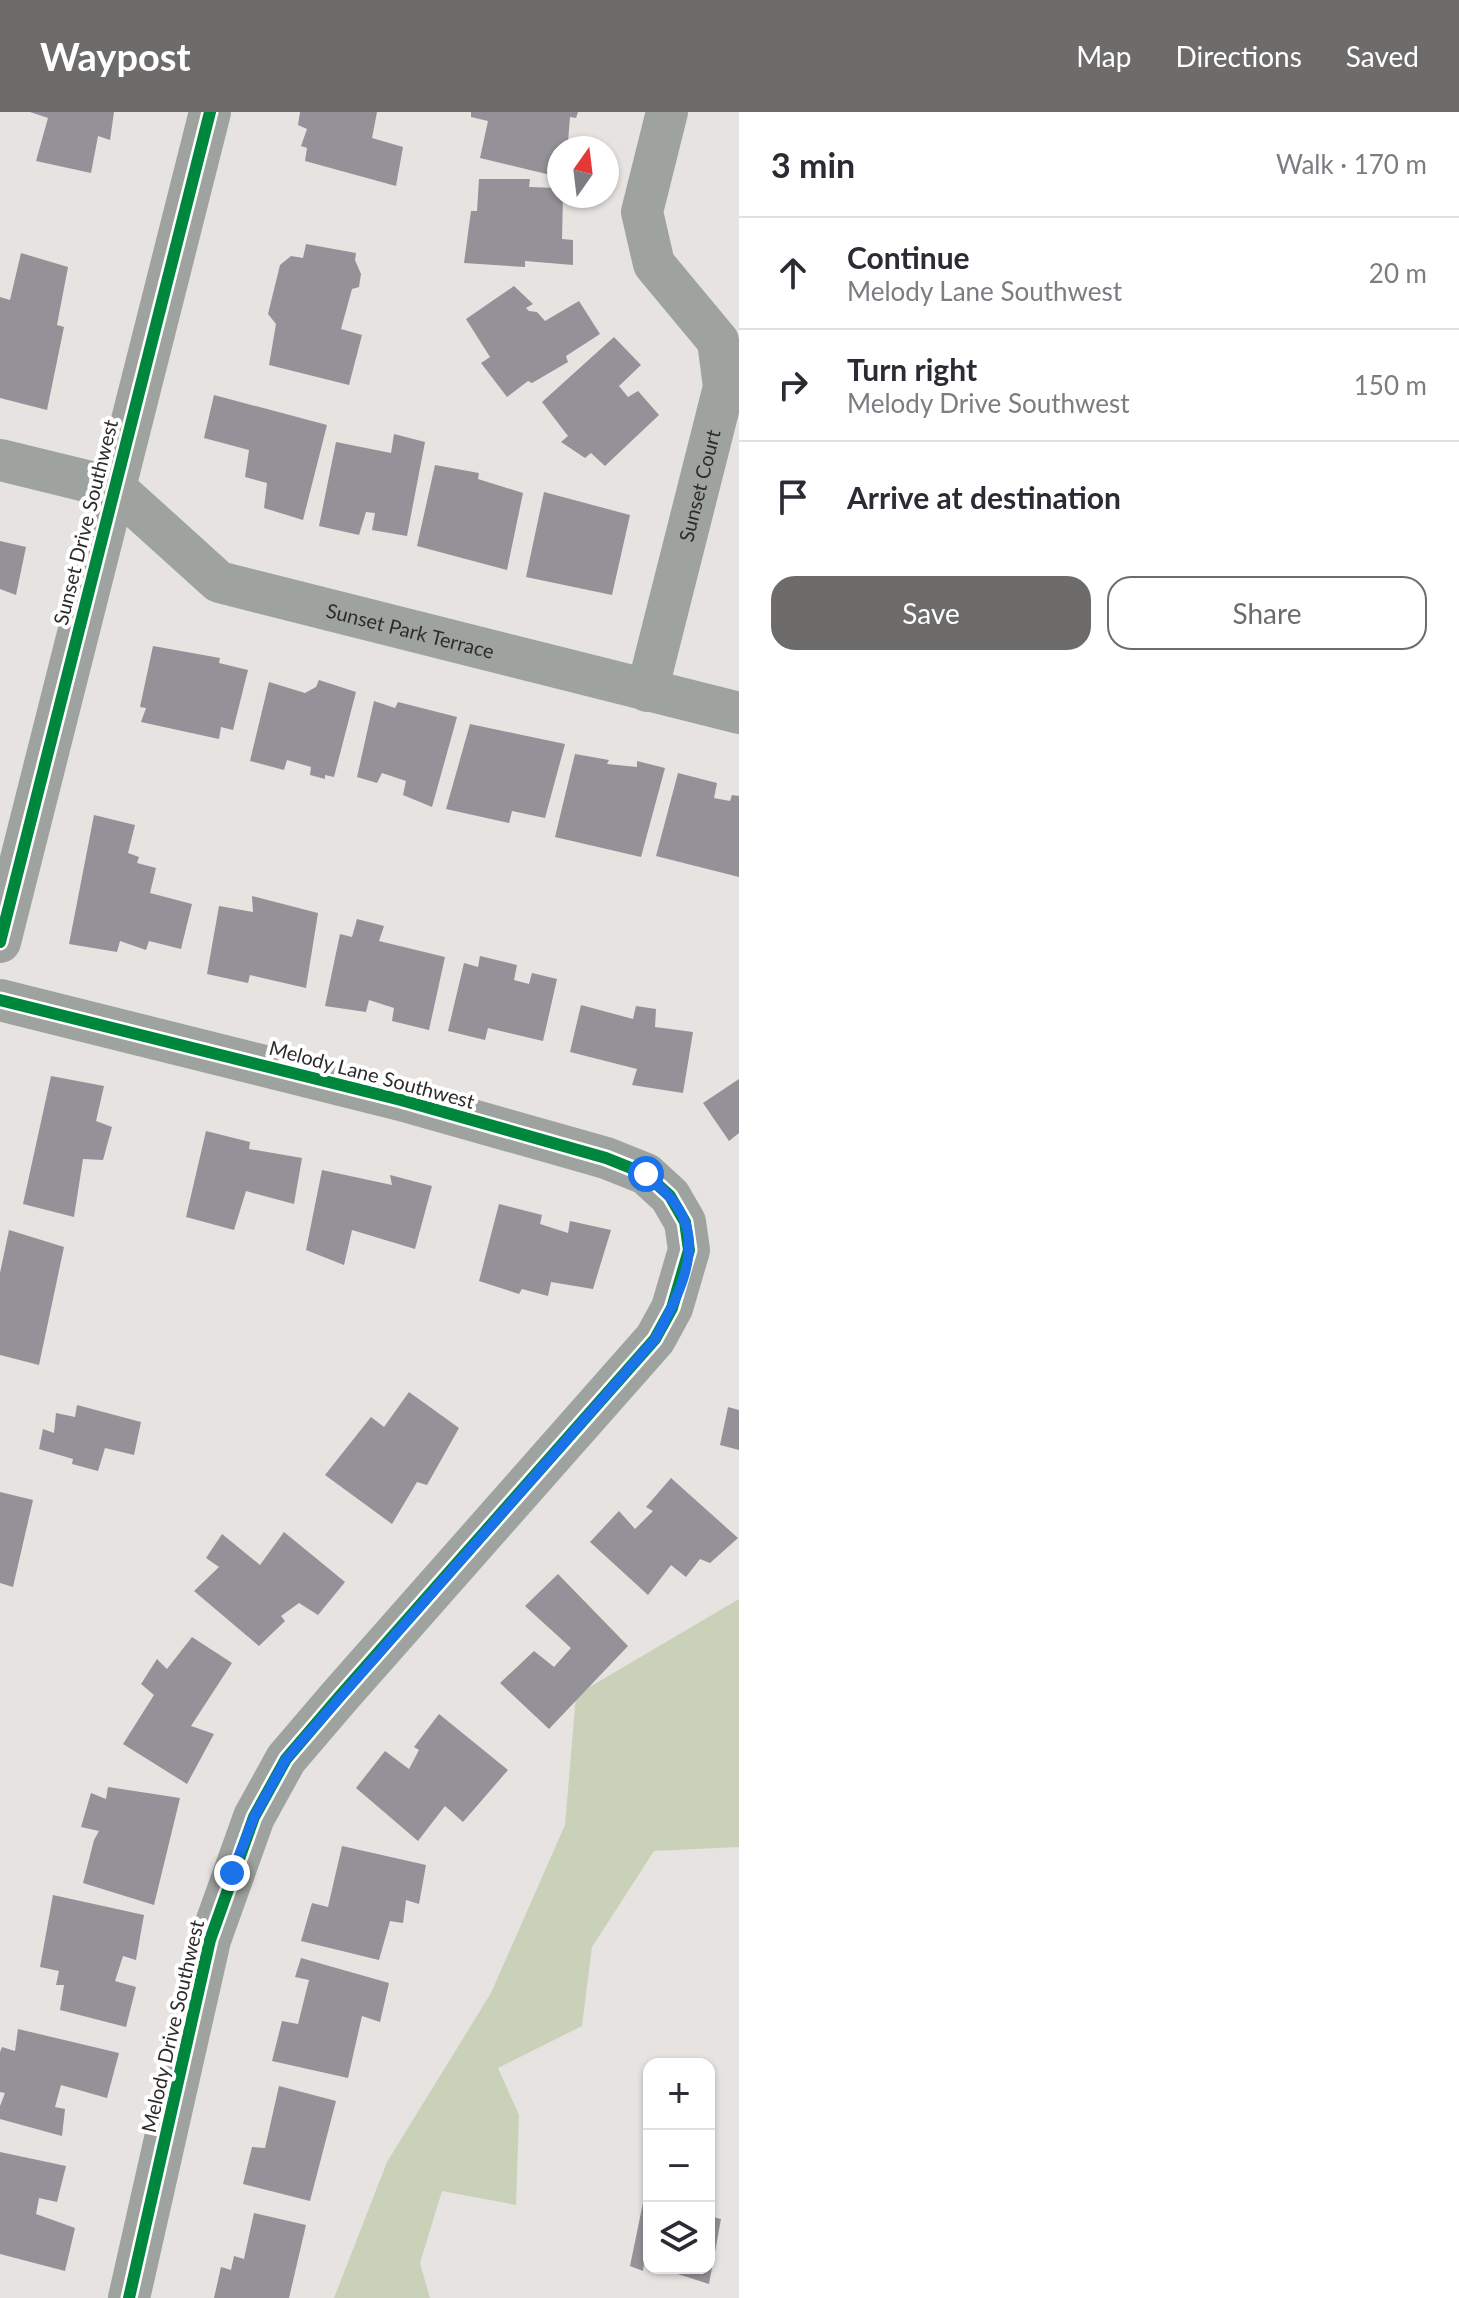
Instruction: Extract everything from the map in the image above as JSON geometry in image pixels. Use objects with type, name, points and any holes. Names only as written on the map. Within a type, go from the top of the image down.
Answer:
[{"type":"street","name":"Sunset Drive Southwest","points":[[0,942],[210,112]]},
{"type":"street","name":"Sunset Court","points":[[647,691],[724,387],[718,341],[654,264],[642,212],[667,112]]},
{"type":"street","points":[[0,460],[115,488]]},
{"type":"street","name":"Sunset Park Terrace","points":[[115,488],[219,582],[739,713]]},
{"type":"street","name":"Melody Lane Southwest","points":[[0,1000],[401,1100],[606,1158],[646,1174],[670,1196],[685,1222],[689,1247]]},
{"type":"street","name":"Melody Drive Southwest","points":[[129,2298],[210,1940],[254,1817],[286,1759],[655,1339],[672,1308],[689,1247]]},
{"type":"green space","points":[[739,1599],[739,1847],[654,1851],[592,1947],[582,2026],[498,2068],[519,2115],[516,2205],[442,2191],[420,2263],[430,2298],[334,2298],[387,2162],[491,1993],[565,1825],[576,1695]]},
{"type":"building","points":[[30,112],[114,112],[110,140],[98,136],[91,173],[36,161],[48,118]]},
{"type":"building","points":[[300,112],[377,112],[372,138],[403,147],[396,186],[305,161],[307,148],[301,146],[307,129],[298,125]]},
{"type":"building","points":[[471,112],[578,112],[576,118],[570,117],[568,136],[547,136],[547,174],[480,158],[488,121],[471,117]]},
{"type":"building","points":[[479,179],[530,179],[529,187],[547,188],[547,208],[563,208],[562,239],[573,240],[573,265],[525,261],[525,267],[464,263],[471,211],[477,211]]},
{"type":"building","points":[[306,244],[356,253],[355,260],[361,274],[359,287],[352,289],[341,329],[362,335],[349,385],[269,365],[276,324],[268,314],[280,265],[291,256],[303,258]]},
{"type":"building","points":[[21,253],[68,267],[57,325],[64,327],[47,410],[0,398],[0,297],[10,300]]},
{"type":"building","points":[[514,286],[533,304],[526,308],[537,312],[545,321],[579,301],[600,334],[566,356],[568,362],[532,383],[528,381],[507,397],[481,363],[490,357],[466,319]]},
{"type":"building","points":[[614,337],[641,365],[619,386],[628,397],[638,391],[659,415],[605,466],[591,453],[585,458],[561,442],[568,436],[542,402]]},
{"type":"building","points":[[214,395],[327,425],[303,520],[264,508],[267,483],[245,477],[249,450],[204,438]]},
{"type":"building","points":[[394,434],[425,442],[407,536],[372,530],[375,513],[366,512],[359,535],[319,526],[336,442],[391,453]]},
{"type":"building","points":[[435,465],[479,473],[478,479],[523,493],[507,570],[417,546]]},
{"type":"building","points":[[544,492],[630,515],[612,595],[526,577]]},
{"type":"building","points":[[0,541],[26,547],[16,595],[0,589]]},
{"type":"building","points":[[153,646],[220,658],[219,663],[248,670],[233,730],[221,727],[219,739],[141,722],[146,708],[140,707]]},
{"type":"building","points":[[319,680],[356,692],[334,777],[325,775],[325,779],[310,775],[311,767],[287,760],[284,770],[250,761],[269,682],[305,693],[316,687]]},
{"type":"building","points":[[374,701],[395,708],[398,702],[457,717],[432,807],[403,795],[406,781],[382,773],[377,783],[357,777]]},
{"type":"building","points":[[470,724],[565,744],[545,818],[512,811],[509,823],[446,809]]},
{"type":"building","points":[[575,754],[609,760],[607,764],[637,767],[637,761],[665,768],[641,857],[555,837]]},
{"type":"building","points":[[678,773],[717,783],[714,798],[730,801],[732,795],[739,796],[739,877],[656,856]]},
{"type":"building","points":[[94,815],[135,825],[128,853],[139,857],[137,863],[156,868],[150,893],[192,904],[181,949],[149,941],[146,950],[120,941],[117,952],[69,944]]},
{"type":"building","points":[[252,896],[318,913],[306,988],[250,975],[248,983],[207,974],[219,906],[253,912]]},
{"type":"building","points":[[357,919],[384,926],[379,941],[445,957],[429,1030],[392,1021],[394,1008],[369,1000],[366,1012],[325,1006],[340,934],[352,937]]},
{"type":"building","points":[[480,956],[517,965],[514,980],[529,984],[532,973],[557,979],[543,1041],[488,1028],[485,1040],[448,1031],[464,963],[478,967]]},
{"type":"building","points":[[581,1005],[633,1019],[636,1006],[656,1009],[655,1027],[693,1032],[683,1093],[632,1085],[637,1069],[570,1052]]},
{"type":"building","points":[[51,1076],[104,1086],[96,1121],[112,1127],[103,1160],[83,1159],[74,1217],[23,1204]]},
{"type":"building","points":[[739,1079],[739,1133],[729,1141],[703,1103]]},
{"type":"building","points":[[206,1131],[250,1142],[249,1149],[302,1158],[294,1204],[246,1191],[234,1230],[186,1217]]},
{"type":"building","points":[[322,1170],[392,1185],[390,1175],[432,1186],[415,1249],[352,1230],[344,1265],[306,1250]]},
{"type":"building","points":[[499,1204],[542,1215],[540,1224],[568,1233],[570,1221],[611,1230],[593,1289],[551,1282],[548,1296],[522,1289],[519,1294],[479,1281]]},
{"type":"building","points":[[9,1230],[64,1247],[39,1365],[0,1355],[0,1273]]},
{"type":"building","points":[[409,1392],[459,1428],[427,1485],[417,1482],[392,1524],[325,1475],[371,1417],[384,1427]]},
{"type":"building","points":[[77,1405],[141,1422],[134,1455],[105,1448],[98,1471],[72,1464],[73,1459],[39,1449],[43,1429],[54,1433],[56,1413],[75,1417]]},
{"type":"building","points":[[728,1407],[739,1410],[739,1450],[720,1445]]},
{"type":"building","points":[[671,1478],[738,1538],[710,1563],[700,1559],[686,1577],[671,1565],[648,1595],[590,1542],[619,1511],[635,1529],[653,1511],[646,1507]]},
{"type":"building","points":[[0,1492],[33,1500],[13,1587],[0,1583]]},
{"type":"building","points":[[284,1532],[345,1582],[318,1615],[299,1603],[281,1616],[285,1621],[259,1646],[194,1591],[219,1567],[206,1558],[222,1534],[260,1565]]},
{"type":"building","points":[[558,1574],[628,1646],[549,1729],[500,1683],[534,1651],[554,1667],[571,1648],[525,1606]]},
{"type":"building","points":[[192,1637],[232,1663],[191,1726],[214,1734],[187,1784],[123,1744],[154,1695],[141,1684],[157,1659],[167,1669]]},
{"type":"building","points":[[439,1714],[508,1770],[463,1822],[445,1806],[418,1841],[356,1788],[385,1751],[409,1769],[419,1750],[414,1747]]},
{"type":"building","points":[[108,1787],[180,1798],[154,1905],[83,1883],[99,1831],[81,1827],[91,1793],[106,1799]]},
{"type":"building","points":[[342,1846],[426,1865],[419,1904],[406,1900],[403,1923],[390,1921],[379,1960],[301,1941],[312,1903],[328,1907]]},
{"type":"building","points":[[53,1895],[144,1915],[136,1960],[123,1956],[115,1981],[136,1987],[126,2027],[60,2010],[64,1985],[56,1985],[59,1971],[40,1967]]},
{"type":"building","points":[[301,1958],[389,1983],[380,2022],[362,2016],[348,2078],[272,2061],[282,2021],[298,2024],[309,1980],[295,1977]]},
{"type":"building","points":[[18,2029],[119,2053],[107,2098],[61,2085],[55,2107],[65,2109],[62,2136],[0,2119],[0,2106],[5,2093],[0,2092],[0,2052],[2,2047],[15,2051]]},
{"type":"building","points":[[279,2086],[336,2101],[310,2201],[243,2184],[252,2147],[265,2148]]},
{"type":"building","points":[[0,2152],[66,2166],[57,2202],[39,2198],[36,2214],[75,2228],[65,2271],[0,2254]]},
{"type":"building","points":[[643,2203],[643,2271],[630,2266]]},
{"type":"building","points":[[254,2213],[306,2225],[289,2298],[214,2298],[221,2267],[231,2270],[234,2256],[244,2259]]},
{"type":"building","points":[[715,2218],[721,2219],[715,2252]]},
{"type":"building","points":[[678,2274],[711,2274],[709,2284]]},
{"type":"cycle path","points":[[0,942],[210,112]]},
{"type":"cycle path","points":[[0,1000],[401,1100],[606,1158],[646,1174],[670,1196],[685,1222],[689,1250],[672,1308],[655,1339],[286,1759],[254,1817],[210,1940],[129,2298]]},
{"type":"route","points":[[232,1873],[254,1817],[286,1759],[655,1339],[672,1308],[689,1250],[685,1222],[670,1196],[646,1174]]}]
